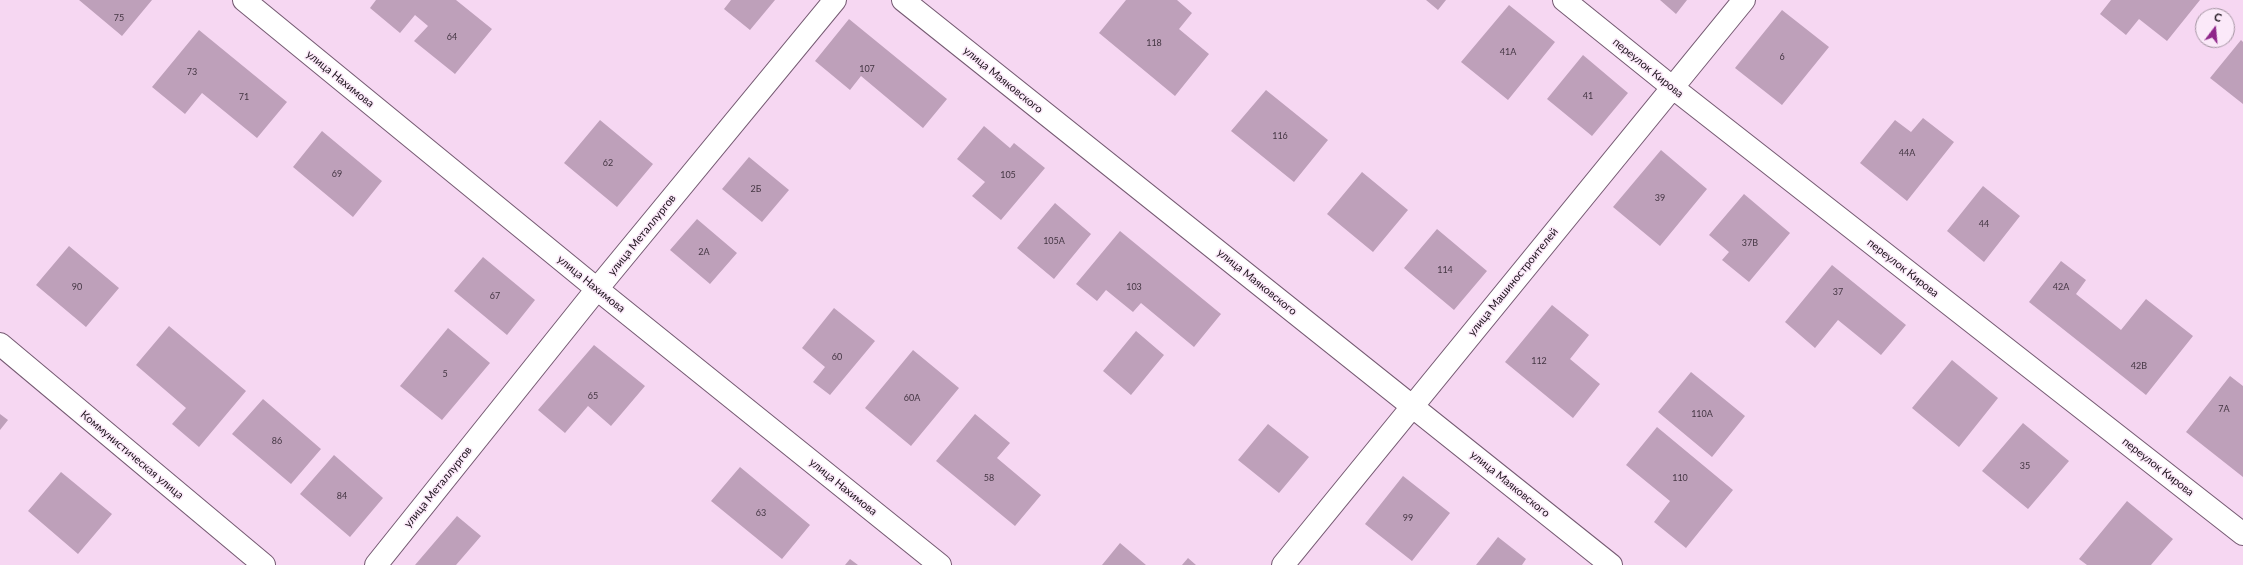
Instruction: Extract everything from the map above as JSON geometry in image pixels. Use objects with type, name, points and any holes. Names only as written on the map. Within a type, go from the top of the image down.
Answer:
[{"type":"street","name":"улица Нахимова","points":[[244,0],[597,289],[940,565]]},
{"type":"street","name":"улица Металлургов","points":[[376,565],[597,289],[835,0]]},
{"type":"street","name":"улица Маяковского","points":[[902,0],[1611,565]]},
{"type":"street","name":"переулок Кирова","points":[[1564,0],[1672,87],[2243,534]]},
{"type":"street","name":"улица Машиностроителей","points":[[1283,565],[1744,0]]},
{"type":"street","name":"Коммунистическая улица","points":[[0,344],[264,565]]},
{"type":"building","points":[[79,0],[152,0],[122,36]]},
{"type":"building","points":[[376,0],[456,0],[492,29],[455,74],[414,41],[428,26],[415,15],[400,33],[370,8]]},
{"type":"building","points":[[731,0],[775,0],[750,30],[724,9]]},
{"type":"building","points":[[1126,0],[1177,0],[1192,13],[1179,29],[1209,54],[1175,96],[1099,33]]},
{"type":"building","points":[[1426,0],[1446,0],[1438,10]]},
{"type":"building","points":[[1660,0],[1687,0],[1676,14]]},
{"type":"building","points":[[2111,0],[2200,0],[2167,41],[2139,19],[2126,35],[2100,14]]},
{"type":"building","points":[[1509,5],[1555,42],[1508,100],[1461,62]]},
{"type":"building","points":[[1782,10],[1829,47],[1782,105],[1735,68]]},
{"type":"building","points":[[849,19],[947,99],[923,128],[861,76],[850,90],[815,61]]},
{"type":"building","points":[[199,30],[287,102],[257,138],[202,93],[185,114],[152,87]]},
{"type":"building","points":[[2241,40],[2243,42],[2243,104],[2210,78]]},
{"type":"building","points":[[1583,55],[1628,93],[1592,136],[1547,99]]},
{"type":"building","points":[[1266,90],[1328,140],[1294,182],[1231,131]]},
{"type":"building","points":[[1923,118],[1954,142],[1907,201],[1860,163],[1895,120],[1911,132]]},
{"type":"building","points":[[600,120],[653,164],[617,207],[564,163]]},
{"type":"building","points":[[984,126],[1010,148],[1014,143],[1045,168],[1001,220],[972,196],[985,182],[957,159]]},
{"type":"building","points":[[322,131],[382,181],[353,217],[293,167]]},
{"type":"building","points":[[1661,150],[1707,189],[1660,246],[1613,207]]},
{"type":"building","points":[[749,157],[789,190],[762,222],[722,189]]},
{"type":"building","points":[[1362,172],[1408,210],[1373,252],[1327,214]]},
{"type":"building","points":[[1983,186],[2020,216],[1984,262],[1947,231]]},
{"type":"building","points":[[1744,194],[1790,233],[1749,282],[1722,260],[1729,252],[1709,235]]},
{"type":"building","points":[[1055,203],[1091,234],[1054,279],[1017,248]]},
{"type":"building","points":[[697,219],[737,253],[710,284],[670,250]]},
{"type":"building","points":[[1437,229],[1487,271],[1454,310],[1404,268]]},
{"type":"building","points":[[1120,231],[1221,314],[1194,347],[1141,303],[1133,312],[1106,290],[1097,301],[1076,284]]},
{"type":"building","points":[[69,246],[119,288],[86,327],[36,285]]},
{"type":"building","points":[[483,257],[535,300],[507,335],[454,291]]},
{"type":"building","points":[[2061,261],[2086,280],[2076,294],[2121,330],[2146,299],[2193,336],[2146,395],[2029,302]]},
{"type":"building","points":[[1832,265],[1906,325],[1881,355],[1838,320],[1815,348],[1785,322]]},
{"type":"building","points":[[1552,305],[1589,335],[1570,359],[1600,384],[1573,418],[1505,362]]},
{"type":"building","points":[[834,308],[875,341],[830,395],[813,382],[825,367],[802,348]]},
{"type":"building","points":[[169,326],[246,391],[199,447],[172,424],[186,408],[136,365]]},
{"type":"building","points":[[448,328],[490,363],[442,420],[400,386]]},
{"type":"building","points":[[1136,331],[1164,355],[1131,395],[1103,371]]},
{"type":"building","points":[[594,345],[645,386],[611,426],[588,406],[565,433],[538,410]]},
{"type":"building","points":[[913,350],[959,388],[911,446],[865,408]]},
{"type":"building","points":[[1952,360],[1998,398],[1959,447],[1912,408]]},
{"type":"building","points":[[1691,372],[1745,416],[1712,457],[1658,412]]},
{"type":"building","points":[[2230,376],[2243,386],[2243,477],[2186,432]]},
{"type":"building","points":[[263,399],[321,449],[291,484],[232,434]]},
{"type":"building","points":[[0,414],[8,420],[0,430]]},
{"type":"building","points":[[975,414],[1010,443],[997,458],[1041,495],[1015,526],[936,461]]},
{"type":"building","points":[[2023,423],[2069,461],[2028,509],[1982,471]]},
{"type":"building","points":[[1268,424],[1309,457],[1279,493],[1238,460]]},
{"type":"building","points":[[1657,427],[1733,490],[1686,548],[1654,522],[1670,501],[1626,465]]},
{"type":"building","points":[[334,455],[383,498],[350,537],[300,494]]},
{"type":"building","points":[[740,467],[810,525],[782,559],[711,501]]},
{"type":"building","points":[[61,472],[112,514],[78,554],[28,511]]},
{"type":"building","points":[[1403,476],[1450,513],[1412,561],[1365,524]]},
{"type":"building","points":[[2127,501],[2173,539],[2151,565],[2087,565],[2079,559]]},
{"type":"building","points":[[457,516],[481,536],[456,565],[415,565]]},
{"type":"building","points":[[1498,537],[1526,559],[1522,565],[1476,565]]},
{"type":"building","points":[[1120,543],[1146,565],[1102,565]]},
{"type":"building","points":[[1188,558],[1196,565],[1182,565]]},
{"type":"building","points":[[850,559],[858,565],[845,565]]}]
